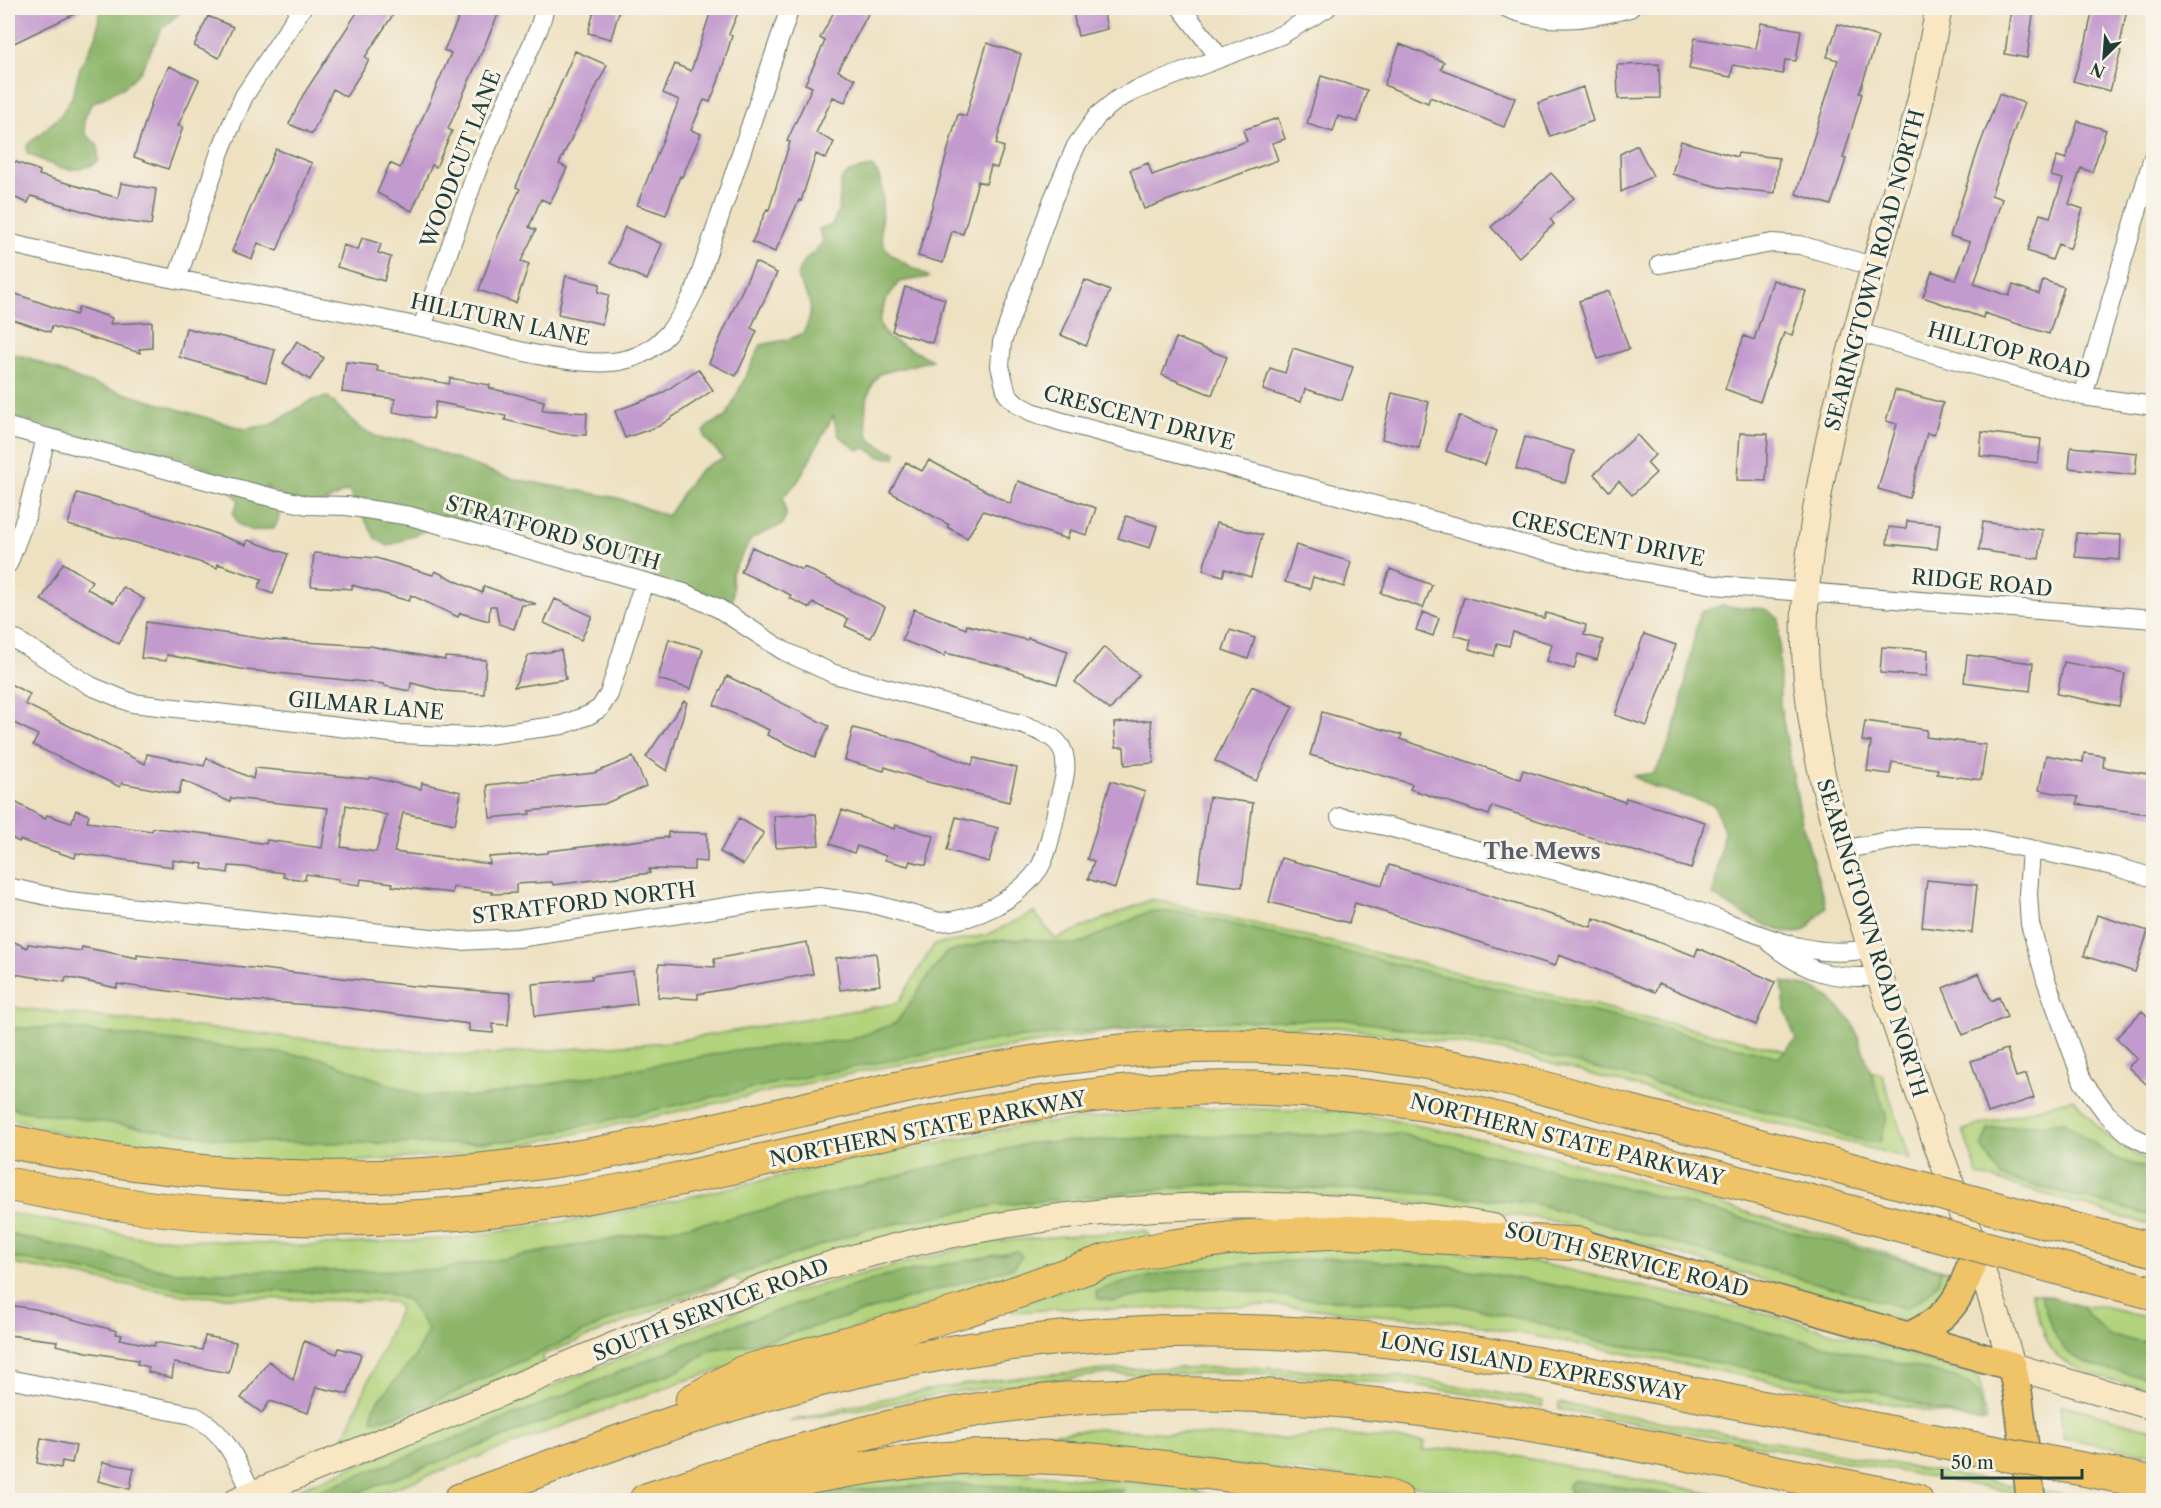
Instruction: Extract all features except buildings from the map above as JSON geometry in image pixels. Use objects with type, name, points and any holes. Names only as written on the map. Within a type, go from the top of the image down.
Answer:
[{"type":"highway","name":"NORTHERN STATE PARKWAY","points":[[14,1141],[129,1163],[231,1174],[332,1177],[467,1171],[602,1153],[996,1069],[1065,1057],[1163,1048],[1232,1046],[1338,1051],[1461,1069],[1540,1087],[2154,1250]]},
{"type":"highway","name":"NORTHERN STATE PARKWAY","points":[[8,1184],[122,1204],[225,1215],[328,1219],[466,1213],[531,1206],[634,1188],[1034,1104],[1171,1089],[1274,1088],[1375,1097],[1478,1114],[2154,1293]]},
{"type":"highway","points":[[625,1438],[744,1372],[909,1328],[1136,1253],[1230,1238],[1340,1232],[1581,1244]]},
{"type":"highway","name":"LONG ISLAND EXPRESSWAY","points":[[460,1500],[625,1438],[807,1382],[905,1361],[1085,1337],[1221,1331],[1355,1337],[1467,1351],[2154,1483]]},
{"type":"highway","points":[[646,1500],[826,1444],[953,1413],[1087,1397],[1201,1394],[1293,1396],[1428,1408],[1916,1500]]},
{"type":"highway","points":[[710,1500],[792,1480],[864,1467],[969,1457],[1110,1463],[1384,1495],[1397,1500]]},
{"type":"main road","name":"SEARINGTOWN ROAD NORTH","points":[[1939,8],[1918,109],[1854,331],[1821,483],[1806,592],[1805,654],[1820,774],[1841,850],[1870,948],[1995,1304],[2012,1366]]},
{"type":"main road","name":"SOUTH SERVICE ROAD","points":[[245,1497],[743,1294],[870,1254],[973,1230],[1110,1211],[1179,1207],[1277,1206],[1344,1209],[1436,1218],[1581,1244],[2154,1407]]},
{"type":"main road","points":[[1910,1336],[1934,1324],[1955,1304],[1965,1284],[1976,1251]]},
{"type":"main road","points":[[2012,1366],[2018,1395],[2031,1500]]},
{"type":"street","points":[[177,279],[221,149],[244,96],[302,8]]},
{"type":"street","name":"WOODCUT LANE","points":[[422,327],[479,165],[545,8]]},
{"type":"street","name":"HILLTURN LANE","points":[[8,243],[90,263],[422,327],[589,363],[625,360],[649,350],[667,336],[684,314],[695,290],[790,8]]},
{"type":"street","points":[[1181,8],[1220,58]]},
{"type":"street","name":"CRESCENT DRIVE","points":[[1327,8],[1281,35],[1118,99],[1098,115],[1076,146],[1053,199],[1002,342],[1001,379],[1007,394],[1017,404],[1032,412],[1059,421],[1589,562],[1714,585],[1806,592]]},
{"type":"street","points":[[1507,8],[1529,16],[1550,19],[1600,16],[1630,8]]},
{"type":"street","points":[[2083,396],[2154,153]]},
{"type":"street","points":[[1660,264],[1772,243],[1800,245],[1872,266]]},
{"type":"street","name":"HILLTOP ROAD","points":[[1854,331],[2083,396],[2154,406]]},
{"type":"street","name":"STRATFORD SOUTH","points":[[8,427],[262,495],[308,504],[347,506],[410,516],[684,593],[718,608],[784,651],[834,674],[1024,725],[1052,737],[1062,749]]},
{"type":"street","points":[[8,564],[26,517],[46,438]]},
{"type":"street","name":"GILMAR LANE","points":[[8,635],[92,686],[132,703],[181,711],[399,734],[474,737],[562,725],[589,715],[600,708],[617,672],[644,582]]},
{"type":"street","name":"RIDGE ROAD","points":[[1806,592],[2154,619]]},
{"type":"street","name":"STRATFORD NORTH","points":[[8,886],[69,901],[460,941],[518,938],[760,902],[819,896],[869,903],[939,922],[950,922],[1009,898],[1039,869],[1066,769],[1062,749]]},
{"type":"street","points":[[1340,817],[1389,827],[1682,906],[1760,935],[1826,953],[1847,954],[1870,948]]},
{"type":"street","points":[[1841,850],[1915,836],[1971,837],[2154,878]]},
{"type":"street","points":[[2031,849],[2028,894],[2030,924],[2046,980],[2083,1082],[2106,1113],[2130,1135],[2154,1147]]},
{"type":"street","points":[[1760,935],[1791,958],[1830,976],[1849,979],[1880,976]]},
{"type":"street","points":[[8,1379],[192,1415],[220,1435],[234,1456],[245,1497]]},
{"type":"green space","points":[[104,8],[185,8],[162,28],[140,72],[124,87],[91,104],[84,120],[85,134],[98,145],[98,162],[79,169],[53,166],[27,153],[27,145],[61,115],[72,97],[80,68],[97,34],[99,15]]},
{"type":"green space","points":[[873,167],[882,189],[881,234],[883,244],[902,262],[929,277],[899,282],[885,301],[879,323],[888,338],[932,360],[879,374],[867,397],[865,413],[870,440],[887,450],[897,452],[895,458],[880,457],[866,448],[858,450],[839,436],[833,416],[798,481],[783,497],[786,515],[782,525],[752,538],[732,573],[733,597],[729,606],[662,587],[649,571],[615,556],[522,526],[450,520],[388,546],[376,539],[348,490],[308,511],[266,486],[278,506],[279,516],[274,528],[253,531],[238,524],[233,513],[239,500],[209,470],[182,458],[141,447],[97,442],[8,415],[8,353],[27,357],[80,380],[244,429],[270,425],[312,400],[328,397],[361,429],[384,440],[411,439],[439,453],[509,478],[618,498],[667,516],[697,474],[713,462],[724,459],[705,438],[704,432],[708,426],[726,417],[761,345],[790,339],[803,333],[808,322],[810,305],[798,278],[799,270],[823,241],[819,229],[832,225],[837,213],[842,179],[857,170]]},
{"type":"green space","points":[[1720,606],[1766,609],[1779,619],[1780,705],[1802,823],[1826,907],[1806,929],[1795,933],[1757,921],[1713,895],[1724,830],[1714,805],[1654,787],[1633,776],[1654,773],[1664,755],[1678,715],[1700,612]]},
{"type":"green space","points":[[1152,899],[1882,1074],[1910,1159],[1499,1050],[1338,1027],[1134,1028],[878,1068],[486,1153],[315,1164],[119,1150],[8,1118],[8,1007],[467,1056],[669,1042],[898,1003],[934,945],[987,935],[1034,912],[1055,939]]},
{"type":"green space","points":[[1148,912],[1182,912],[1779,1057],[1796,1040],[1785,1008],[1782,982],[1811,987],[1830,998],[1853,1023],[1887,1117],[1880,1142],[1866,1142],[1783,1116],[1501,1044],[1342,1019],[1203,1022],[1001,1039],[809,1076],[518,1140],[454,1144],[244,1142],[18,1110],[8,1105],[8,1028],[62,1028],[320,1058],[418,1095],[477,1097],[743,1049],[850,1040],[896,1023],[945,953],[991,941],[1028,939],[1077,945]]},
{"type":"green space","points":[[2073,1098],[2105,1135],[2153,1165],[2153,1226],[1978,1175],[1963,1130]]},
{"type":"green space","points":[[1191,1108],[1349,1111],[1533,1150],[1954,1273],[1952,1296],[1908,1323],[1668,1251],[1544,1219],[1380,1199],[1209,1194],[743,1284],[733,1278],[543,1355],[543,1364],[394,1425],[343,1440],[400,1308],[393,1302],[189,1296],[8,1263],[8,1213],[140,1237],[305,1246],[457,1238],[609,1215],[840,1163],[1025,1125]]},
{"type":"green space","points":[[2064,1122],[2116,1159],[2153,1170],[2153,1216],[2001,1177],[1982,1148],[1988,1129]]},
{"type":"green space","points":[[1401,1134],[1579,1176],[1941,1270],[1940,1277],[1928,1294],[1904,1308],[1533,1203],[1394,1191],[1205,1185],[992,1206],[867,1229],[617,1317],[425,1406],[385,1419],[372,1420],[374,1406],[414,1358],[428,1330],[408,1300],[386,1293],[190,1290],[8,1257],[8,1234],[174,1272],[440,1270],[731,1218],[1030,1143],[1188,1136]]},
{"type":"green space","points":[[1145,1230],[1150,1238],[684,1381],[362,1500],[272,1500],[769,1298],[986,1242]]},
{"type":"green space","points":[[1292,1240],[1405,1245],[1533,1262],[1791,1320],[1979,1376],[1986,1422],[1467,1323],[1272,1305],[1129,1309],[1072,1308],[1013,1312],[1010,1305],[1156,1261]]},
{"type":"green space","points":[[1017,1251],[1022,1256],[1014,1267],[776,1338],[737,1347],[712,1349],[679,1370],[339,1500],[295,1500],[543,1404],[716,1331],[884,1276]]},
{"type":"green space","points":[[1334,1258],[1453,1267],[1632,1299],[1955,1377],[1978,1394],[1983,1422],[1882,1393],[1591,1340],[1535,1322],[1454,1304],[1305,1299],[1220,1288],[1178,1289],[1115,1301],[1098,1299],[1096,1291],[1125,1282],[1184,1271],[1243,1264]]},
{"type":"green space","points":[[2031,1292],[2083,1307],[2099,1306],[2153,1319],[2153,1390],[2096,1376],[2068,1364],[2049,1345]]},
{"type":"green space","points":[[2040,1294],[2080,1306],[2109,1336],[2153,1343],[2153,1378],[2101,1368],[2082,1361],[2066,1351],[2056,1336]]},
{"type":"green space","points":[[1249,1367],[1409,1377],[1543,1401],[1542,1407],[1414,1385],[1250,1373],[1106,1374],[954,1392],[789,1422],[907,1394],[1028,1376],[1108,1370]]},
{"type":"green space","points":[[1559,1403],[2093,1500],[2056,1500],[1559,1409]]},
{"type":"green space","points":[[2060,1406],[2069,1406],[2153,1430],[2153,1454],[2063,1438]]},
{"type":"green space","points":[[1099,1429],[1280,1439],[1338,1434],[1425,1442],[1422,1451],[1467,1447],[1745,1500],[1526,1500],[1307,1472],[969,1441]]},
{"type":"green space","points":[[1017,1473],[1188,1487],[1210,1496],[1116,1500],[761,1500],[827,1484]]},
{"type":"green space","points":[[1573,1480],[1707,1500],[1581,1500],[1569,1492],[1568,1485]]},
{"type":"green space","points":[[952,1484],[1124,1490],[1121,1493],[1049,1500],[798,1500],[850,1490]]},
{"type":"district","name":"The Mews","points":[[1542,851]]}]
